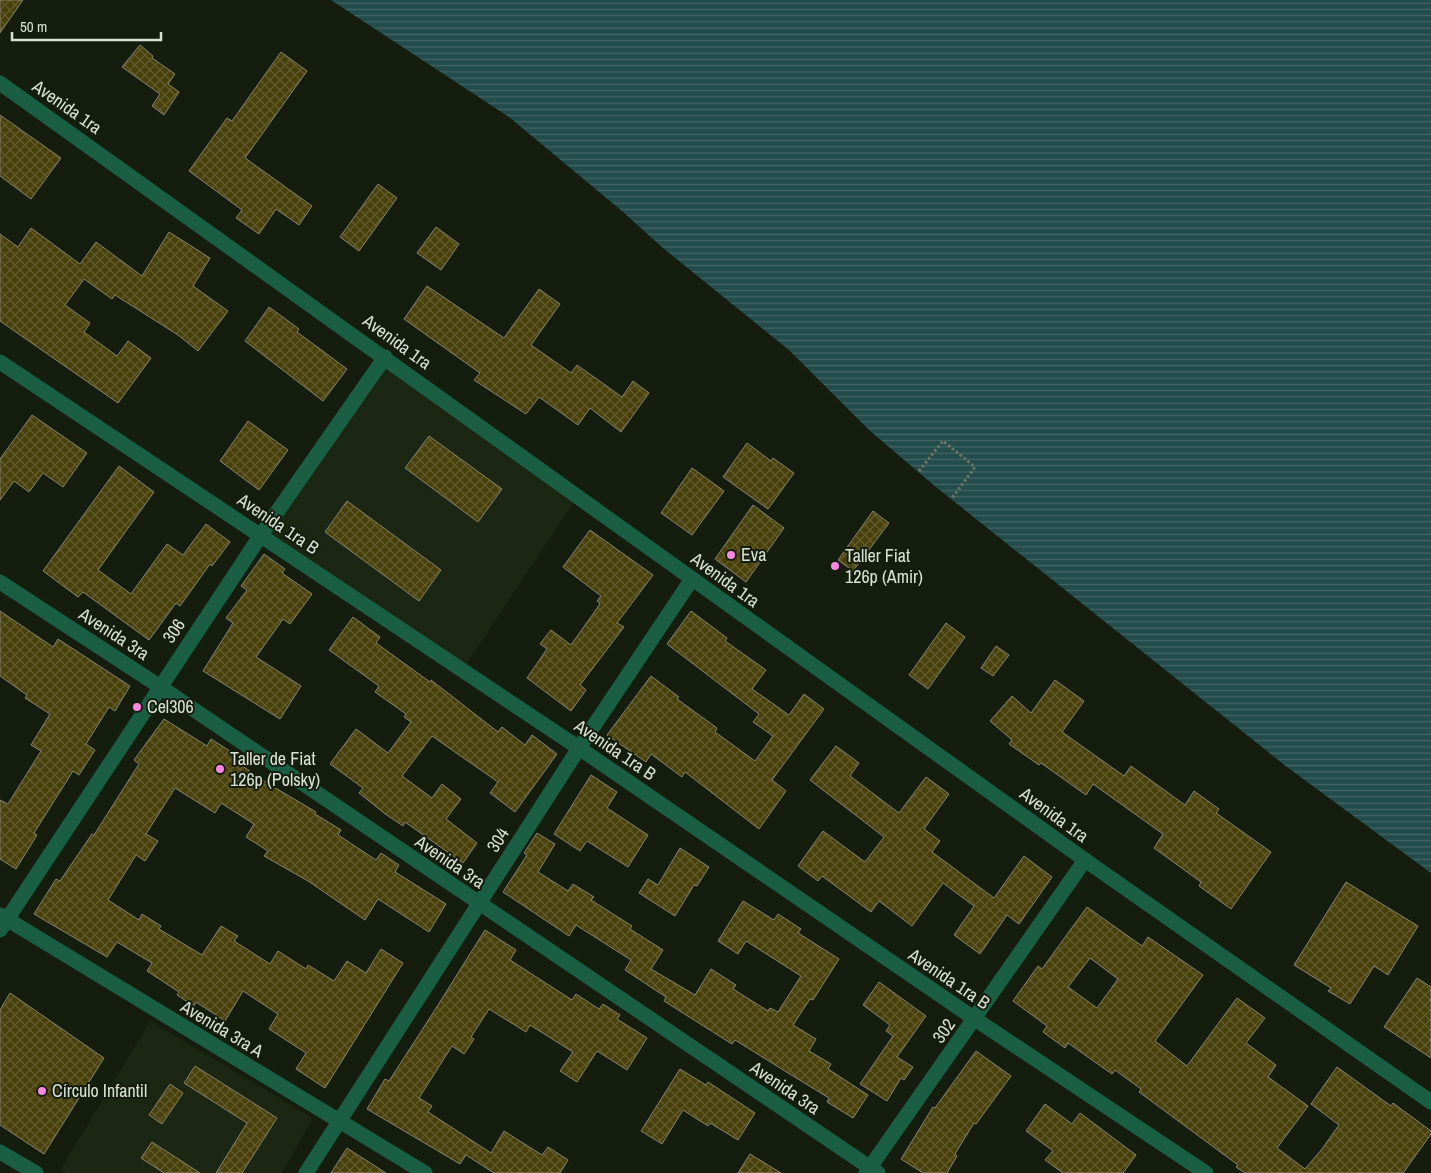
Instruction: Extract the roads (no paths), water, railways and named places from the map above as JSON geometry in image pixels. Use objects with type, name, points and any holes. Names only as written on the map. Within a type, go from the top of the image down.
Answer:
[{"type":"street","name":"Avenida 1ra","points":[[0,83],[1085,860],[1431,1102]]},
{"type":"street","name":"306","points":[[2,922],[261,535],[385,357]]},
{"type":"street","name":"Avenida 1ra B","points":[[0,362],[579,748],[975,1019],[1206,1173]]},
{"type":"street","name":"304","points":[[306,1173],[579,748],[692,579]]},
{"type":"street","name":"Avenida 3ra","points":[[0,582],[159,686],[871,1171]]},
{"type":"street","name":"302","points":[[871,1171],[1085,860]]},
{"type":"street","name":"Avenida 3ra A","points":[[2,922],[425,1173]]},
{"type":"street","points":[[0,1152],[36,1173]]},
{"type":"water","points":[[331,0],[1431,0],[1431,873],[1287,767],[936,487],[869,430],[789,350],[663,248],[622,211],[509,117]]},
{"type":"place","name":"Eva","points":[[731,555]]},
{"type":"place","name":"Taller Fiat 126p (Amir)","points":[[835,566]]},
{"type":"place","name":"Cel306","points":[[137,707]]},
{"type":"place","name":"Taller de Fiat 126p (Polsky)","points":[[220,769]]},
{"type":"place","name":"Círculo Infantil","points":[[42,1091]]}]
